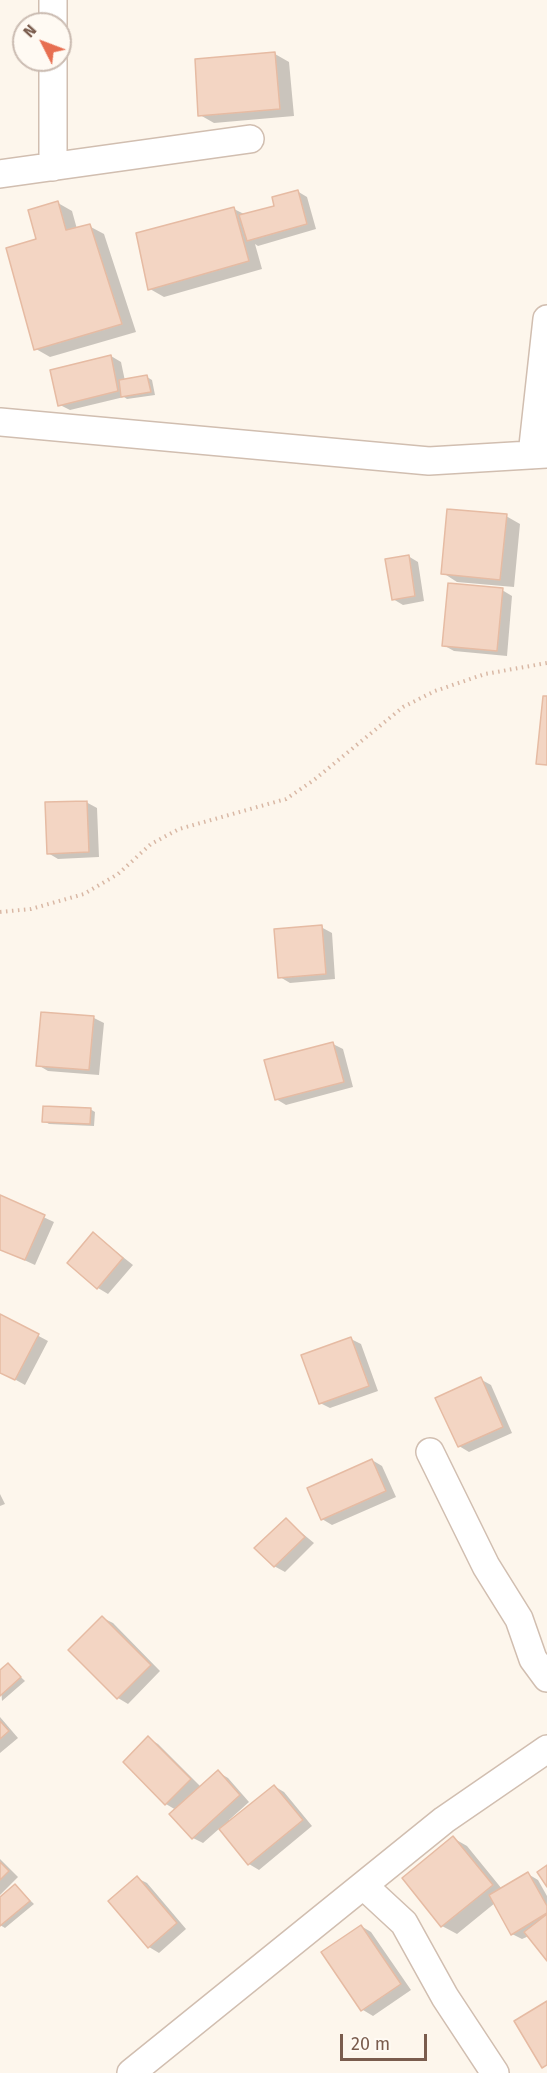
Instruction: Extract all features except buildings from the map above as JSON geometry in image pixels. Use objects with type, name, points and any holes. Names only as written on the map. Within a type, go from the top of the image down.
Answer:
[{"type":"street","points":[[53,72],[53,167]]},
{"type":"street","points":[[0,174],[250,139]]},
{"type":"street","points":[[0,422],[429,461],[540,454],[547,319]]},
{"type":"street","points":[[429,1452],[486,1566],[519,1619],[533,1659],[547,1678]]},
{"type":"street","points":[[131,2073],[444,1820],[547,1749]]},
{"type":"street","points":[[364,1886],[404,1923],[445,1997],[495,2073]]},
{"type":"path","points":[[0,912],[31,909],[84,894],[118,874],[151,844],[179,830],[285,799],[314,780],[403,707],[435,690],[485,674],[547,663]]}]
